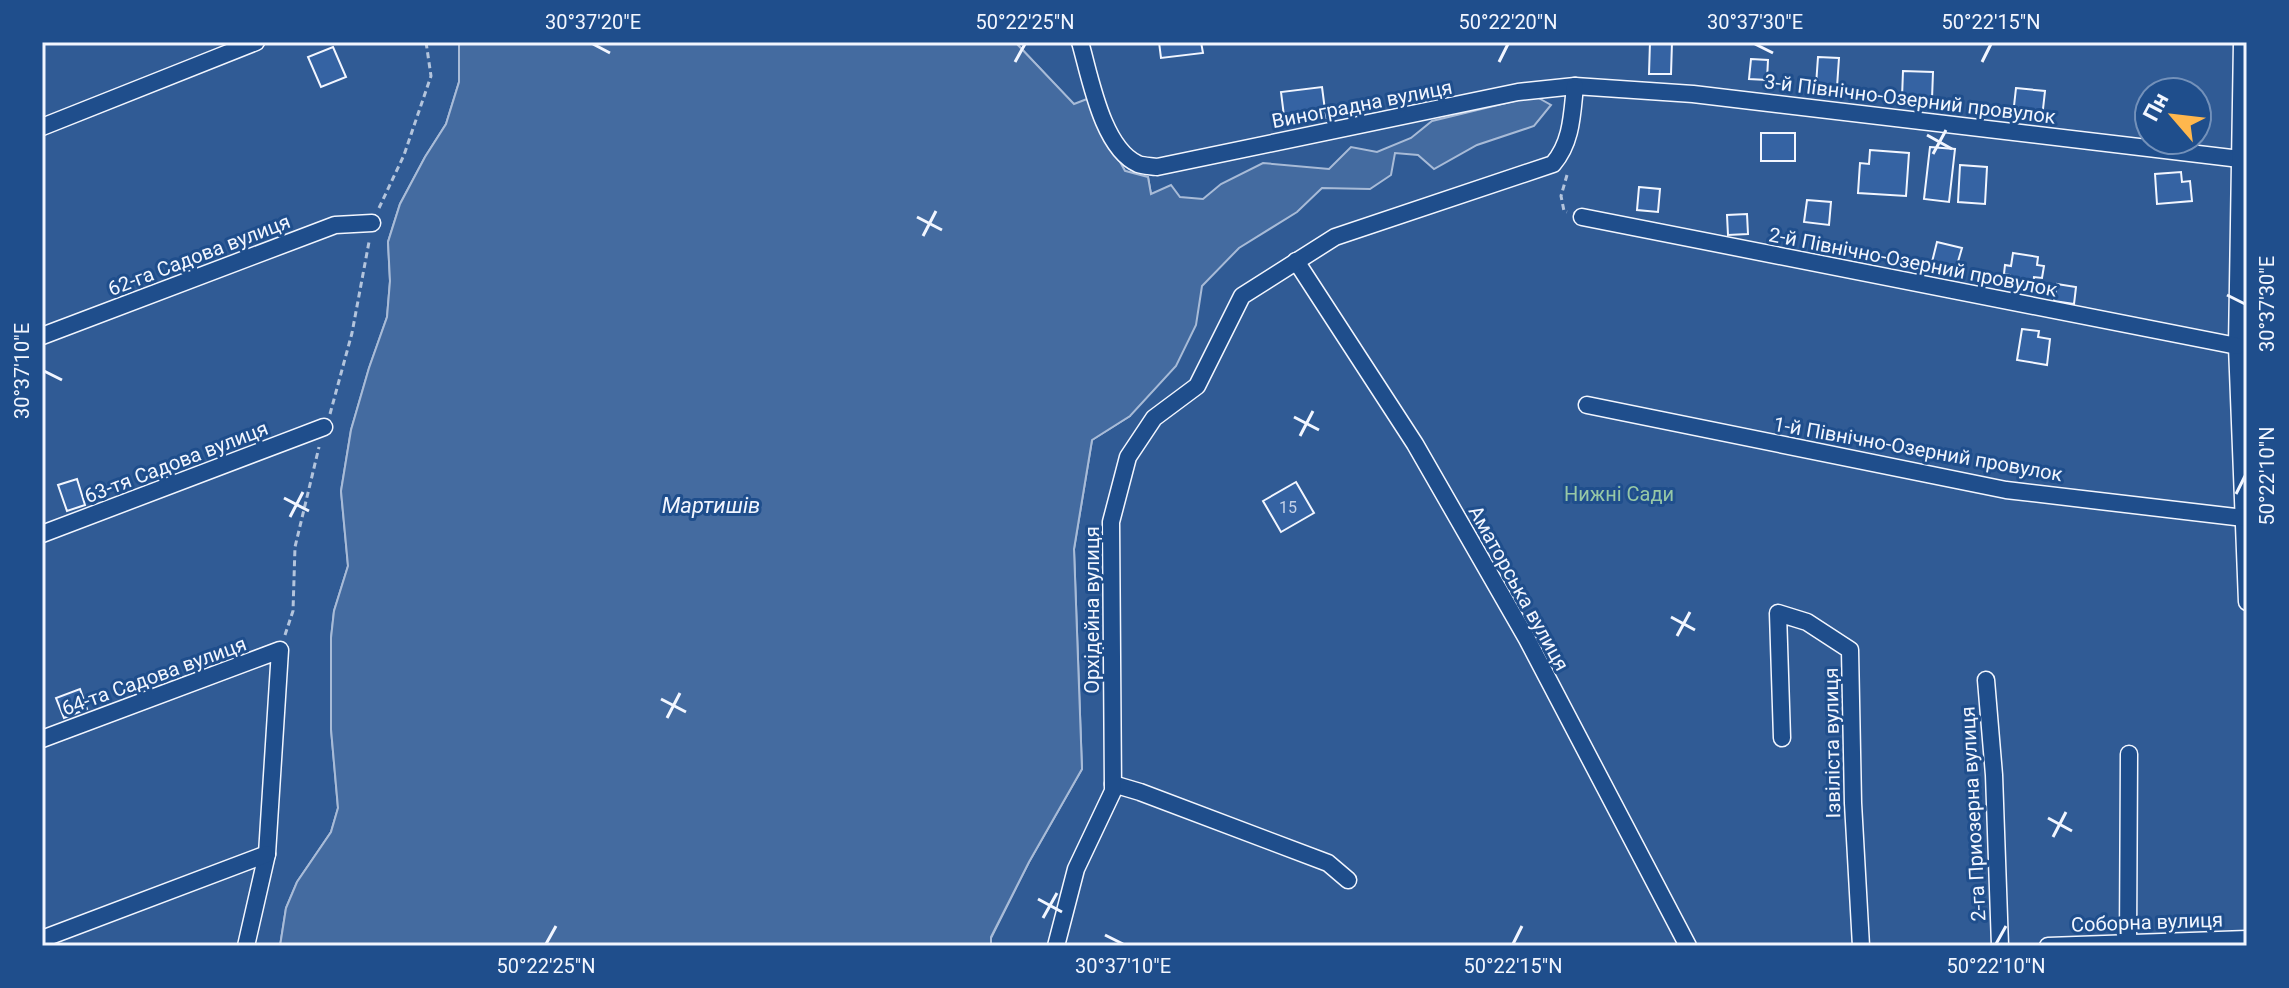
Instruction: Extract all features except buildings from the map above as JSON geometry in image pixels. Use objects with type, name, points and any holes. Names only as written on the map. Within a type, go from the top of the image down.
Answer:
[{"type":"street","points":[[42,127],[256,42]]},
{"type":"street","name":"Виноградна вулиця","points":[[1080,42],[1104,125],[1123,153],[1138,164],[1157,167],[1518,92],[1575,86]]},
{"type":"street","points":[[2242,42],[2237,346],[2247,602]]},
{"type":"street","points":[[1558,158],[1568,139],[1575,86]]},
{"type":"street","name":"3-й Північно-Озерний провулок","points":[[1575,86],[1693,94],[2240,159]]},
{"type":"street","name":"Орхідейна вулиця","points":[[1056,946],[1076,869],[1113,791],[1111,522],[1128,457],[1154,418],[1197,386],[1242,296],[1335,237],[1553,164],[1558,158]]},
{"type":"street","name":"2-й Північно-Озерний провулок","points":[[1582,217],[2237,346]]},
{"type":"street","name":"62-га Садова вулиця","points":[[42,336],[335,225],[372,223]]},
{"type":"street","name":"Аматорська вулиця","points":[[1296,261],[1415,444],[1527,639],[1688,946]]},
{"type":"street","name":"1-й Північно-Озерний провулок","points":[[1587,405],[2006,490],[2244,518]]},
{"type":"street","name":"63-тя Садова вулиця","points":[[42,534],[324,427]]},
{"type":"street","name":"Ізвіліста вулиця","points":[[1782,738],[1778,613],[1807,622],[1850,650],[1853,803],[1861,946]]},
{"type":"street","points":[[246,946],[267,854],[280,650]]},
{"type":"street","name":"64-та Садова вулиця","points":[[42,739],[280,650]]},
{"type":"street","name":"2-га Приозерна вулиця","points":[[1986,680],[1994,775],[2000,946]]},
{"type":"street","points":[[2128,944],[2129,754]]},
{"type":"street","points":[[1113,784],[1328,863],[1348,880]]},
{"type":"street","points":[[42,939],[267,854]]},
{"type":"street","name":"Соборна вулиця","points":[[2048,946],[2247,939]]},
{"type":"path","points":[[280,650],[293,611],[295,547],[324,427],[332,409],[352,333],[372,223],[404,155],[431,76],[426,42]]},
{"type":"path","points":[[1558,158],[1567,174],[1561,196],[1564,211],[1582,217]]},
{"type":"shaded area","points":[[42,42],[459,42],[459,82],[446,124],[400,204],[388,242],[390,281],[387,317],[351,430],[341,491],[348,566],[334,611],[331,638],[331,729],[338,808],[331,832],[297,882],[286,908],[280,946],[42,946]]},
{"type":"shaded area","name":"Нижні Сади","points":[[1015,42],[2247,42],[2247,946],[991,946],[991,938],[1029,862],[1082,769],[1074,549],[1092,440],[1130,416],[1151,194],[1148,177],[1125,171],[1095,117],[1074,105]]},
{"type":"water","name":"Мартишів","points":[[459,42],[1015,42],[1074,104],[1087,99],[1094,106],[1095,117],[1125,171],[1148,177],[1151,194],[1171,185],[1180,197],[1203,199],[1221,184],[1263,163],[1329,169],[1351,147],[1377,152],[1411,138],[1432,121],[1535,96],[1551,105],[1534,126],[1477,145],[1434,169],[1418,155],[1395,153],[1391,175],[1370,189],[1322,188],[1297,212],[1239,248],[1202,286],[1196,325],[1176,366],[1130,416],[1092,440],[1074,549],[1082,769],[1029,862],[991,937],[991,946],[280,946],[286,908],[297,882],[331,832],[338,808],[331,729],[331,638],[334,611],[348,566],[341,491],[351,430],[387,317],[390,281],[388,242],[400,204],[446,124],[459,82]]}]
